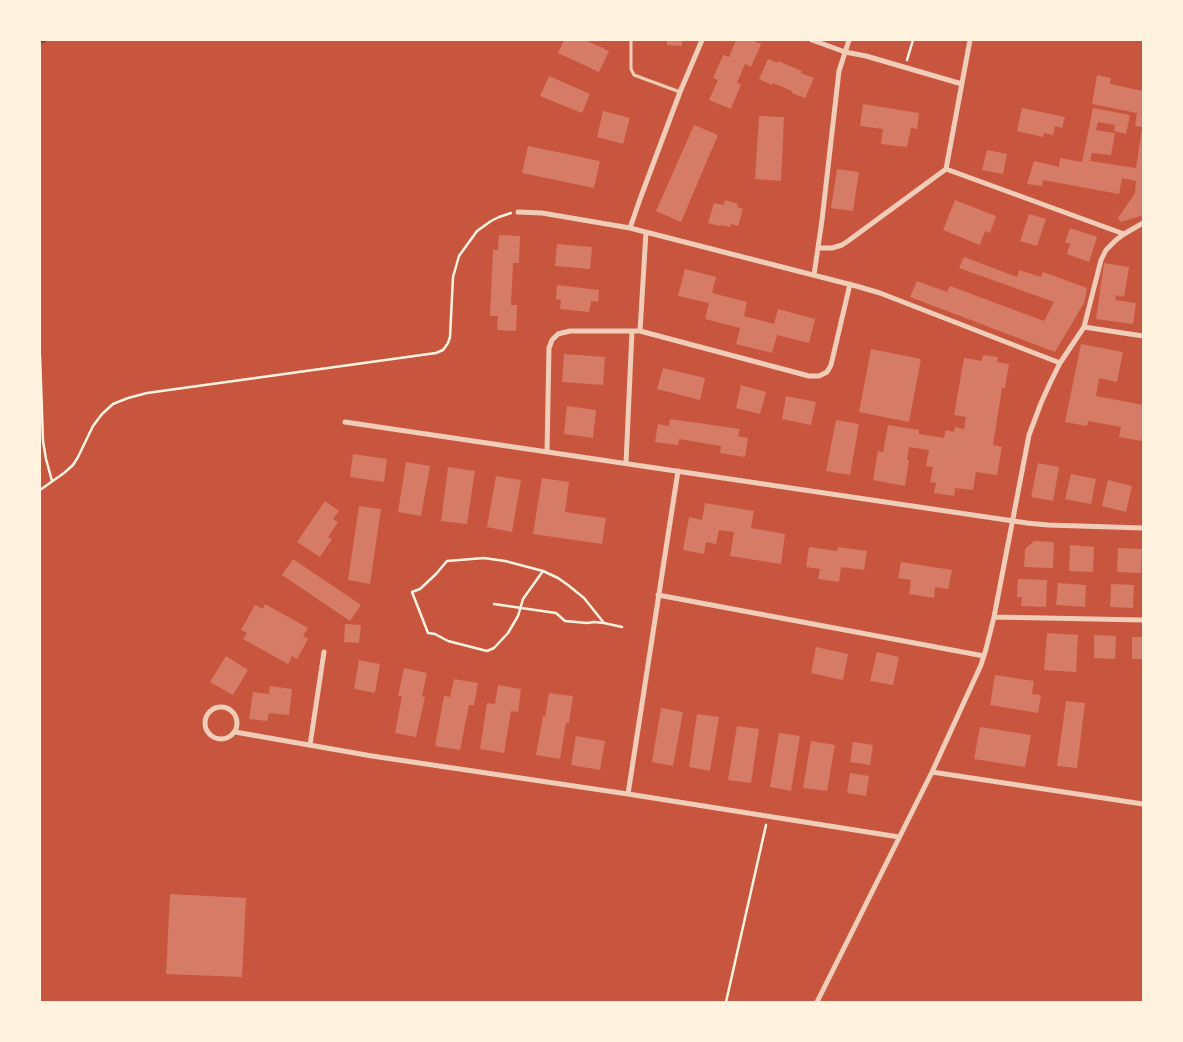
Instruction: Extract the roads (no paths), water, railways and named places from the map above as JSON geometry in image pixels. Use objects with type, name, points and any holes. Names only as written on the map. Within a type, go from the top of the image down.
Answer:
[{"type":"street","points":[[630,228],[680,92],[702,40]]},
{"type":"street","points":[[812,40],[845,52],[866,56],[962,84]]},
{"type":"street","points":[[814,275],[839,71],[849,40]]},
{"type":"street","points":[[818,248],[832,248],[842,245],[946,169],[970,40]]},
{"type":"street","points":[[946,169],[1124,234]]},
{"type":"street","points":[[518,212],[542,213],[630,228],[850,284],[880,293],[1060,363]]},
{"type":"street","points":[[817,1002],[932,772],[978,673],[994,617],[1030,435],[1044,395],[1060,363],[1084,327],[1104,253],[1109,246],[1124,234],[1143,223]]},
{"type":"street","points":[[640,331],[646,232]]},
{"type":"street","points":[[547,452],[549,353],[552,340],[558,334],[567,331],[640,331],[809,376],[819,376],[827,372],[831,365],[850,284]]},
{"type":"street","points":[[1084,327],[1143,336]]},
{"type":"street","points":[[626,463],[632,331]]},
{"type":"street","points":[[346,422],[1048,525],[1143,528]]},
{"type":"street","points":[[628,794],[678,471]]},
{"type":"street","points":[[658,595],[984,656]]},
{"type":"street","points":[[994,617],[1143,620]]},
{"type":"street","points":[[310,746],[324,652]]},
{"type":"street","points":[[223,706],[228,708],[236,716],[237,726],[235,732],[221,740],[210,736],[204,722],[205,716],[213,708],[223,706]]},
{"type":"street","points":[[235,732],[310,746],[628,794],[899,838]]},
{"type":"street","points":[[932,772],[1143,804]]},
{"type":"lane","points":[[631,40],[631,69],[634,75],[680,92]]},
{"type":"waterway","points":[[40,42],[45,40]]}]
